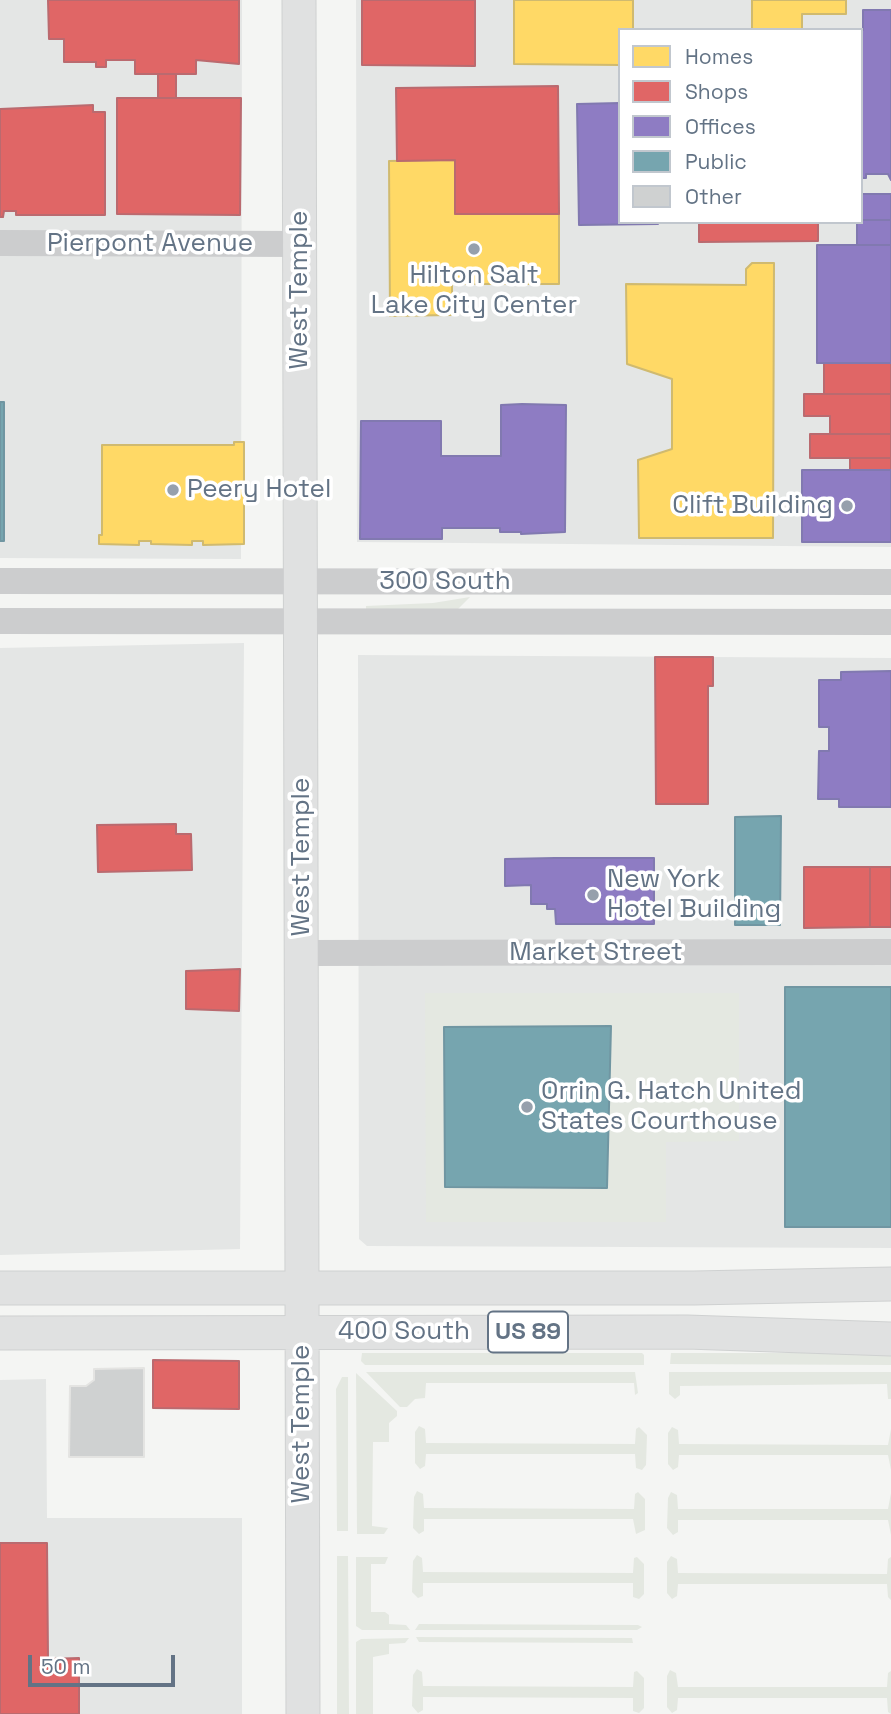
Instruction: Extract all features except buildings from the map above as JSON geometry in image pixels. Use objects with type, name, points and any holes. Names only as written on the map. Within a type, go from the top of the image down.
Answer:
[{"type":"main road","name":"West Temple","points":[[299,0],[303,1714]]},
{"type":"main road","name":"400 South","points":[[0,1288],[891,1284]]},
{"type":"main road","name":"400 South","points":[[0,1332],[687,1332],[891,1339]]},
{"type":"street","name":"Pierpont Avenue","points":[[0,243],[300,244]]},
{"type":"street","name":"300 South","points":[[0,581],[891,582]]},
{"type":"street","points":[[631,582],[631,621]]},
{"type":"street","name":"300 South","points":[[0,621],[891,622]]},
{"type":"street","name":"Market Street","points":[[302,953],[891,952]]},
{"type":"shaded area","points":[[0,0],[242,0],[241,559],[0,558]]},
{"type":"shaded area","points":[[356,0],[891,0],[891,547],[357,542]]},
{"type":"shaded area","points":[[470,597],[455,612],[366,613],[366,606],[433,603]]},
{"type":"shaded area","points":[[244,643],[240,1249],[0,1255],[0,648]]},
{"type":"shaded area","points":[[358,655],[891,658],[891,1248],[367,1246],[359,1239]]},
{"type":"shaded area","points":[[425,993],[739,993],[739,1141],[666,1142],[666,1222],[426,1222]]},
{"type":"shaded area","points":[[362,1353],[642,1353],[644,1365],[365,1365],[361,1361]]},
{"type":"shaded area","points":[[671,1353],[891,1353],[891,1365],[670,1364]]},
{"type":"shaded area","points":[[366,1372],[635,1372],[638,1393],[635,1395],[634,1383],[426,1383],[425,1398],[415,1399],[407,1407],[400,1407]]},
{"type":"shaded area","points":[[669,1372],[891,1372],[891,1399],[888,1399],[887,1384],[680,1386],[680,1395],[675,1399],[669,1394]]},
{"type":"shaded area","points":[[356,1373],[397,1411],[397,1416],[389,1423],[389,1442],[373,1442],[372,1526],[388,1528],[384,1534],[357,1534]]},
{"type":"shaded area","points":[[342,1377],[348,1377],[348,1531],[337,1531],[336,1389]]},
{"type":"shaded area","points":[[46,1379],[47,1518],[242,1518],[242,1714],[0,1714],[0,1380]]},
{"type":"shaded area","points":[[419,1426],[425,1429],[426,1443],[635,1444],[636,1429],[639,1427],[647,1435],[646,1465],[642,1470],[636,1468],[635,1454],[426,1454],[425,1466],[420,1469],[415,1463],[415,1432]]},
{"type":"shaded area","points":[[672,1427],[678,1430],[679,1444],[888,1445],[891,1429],[891,1470],[888,1455],[679,1455],[678,1467],[673,1470],[668,1464],[668,1433]]},
{"type":"shaded area","points":[[417,1491],[423,1494],[424,1508],[634,1509],[635,1494],[638,1492],[645,1499],[645,1530],[636,1534],[633,1519],[424,1519],[424,1531],[419,1534],[413,1528],[414,1497]]},
{"type":"shaded area","points":[[671,1492],[677,1495],[678,1509],[888,1509],[891,1493],[891,1535],[888,1520],[678,1520],[678,1532],[673,1535],[667,1528],[668,1498]]},
{"type":"shaded area","points":[[417,1555],[422,1558],[423,1572],[633,1573],[634,1558],[637,1557],[644,1564],[644,1594],[639,1599],[633,1597],[633,1583],[423,1583],[423,1596],[418,1598],[412,1592],[413,1561]]},
{"type":"shaded area","points":[[337,1556],[348,1556],[349,1714],[337,1714]]},
{"type":"shaded area","points":[[671,1556],[677,1559],[678,1573],[887,1574],[888,1559],[891,1557],[891,1600],[888,1597],[887,1584],[678,1584],[677,1596],[672,1599],[667,1593],[667,1562]]},
{"type":"shaded area","points":[[356,1557],[388,1557],[385,1564],[371,1564],[371,1612],[385,1612],[389,1615],[389,1624],[406,1625],[410,1630],[362,1630],[356,1626]]},
{"type":"shaded area","points":[[419,1624],[642,1627],[637,1630],[415,1630]]},
{"type":"shaded area","points":[[416,1637],[632,1638],[633,1643],[419,1642]]},
{"type":"shaded area","points":[[409,1638],[405,1643],[389,1644],[389,1654],[373,1657],[373,1714],[356,1714],[356,1642],[361,1639]]},
{"type":"shaded area","points":[[417,1669],[422,1672],[423,1686],[633,1687],[634,1672],[637,1671],[644,1678],[644,1708],[639,1713],[633,1711],[633,1698],[423,1697],[423,1710],[418,1713],[412,1706],[413,1675]]},
{"type":"shaded area","points":[[670,1670],[676,1673],[678,1687],[887,1687],[888,1673],[891,1671],[891,1714],[888,1712],[887,1698],[678,1698],[677,1710],[672,1713],[667,1707],[667,1676]]},
{"type":"place","name":"Hilton Salt Lake City Center","points":[[474,249]]},
{"type":"place","name":"Peery Hotel","points":[[173,490]]},
{"type":"place","name":"Clift Building","points":[[847,506]]},
{"type":"place","name":"New York Hotel Building","points":[[593,895]]},
{"type":"place","name":"Orrin G. Hatch United States Courthouse","points":[[527,1107]]}]
